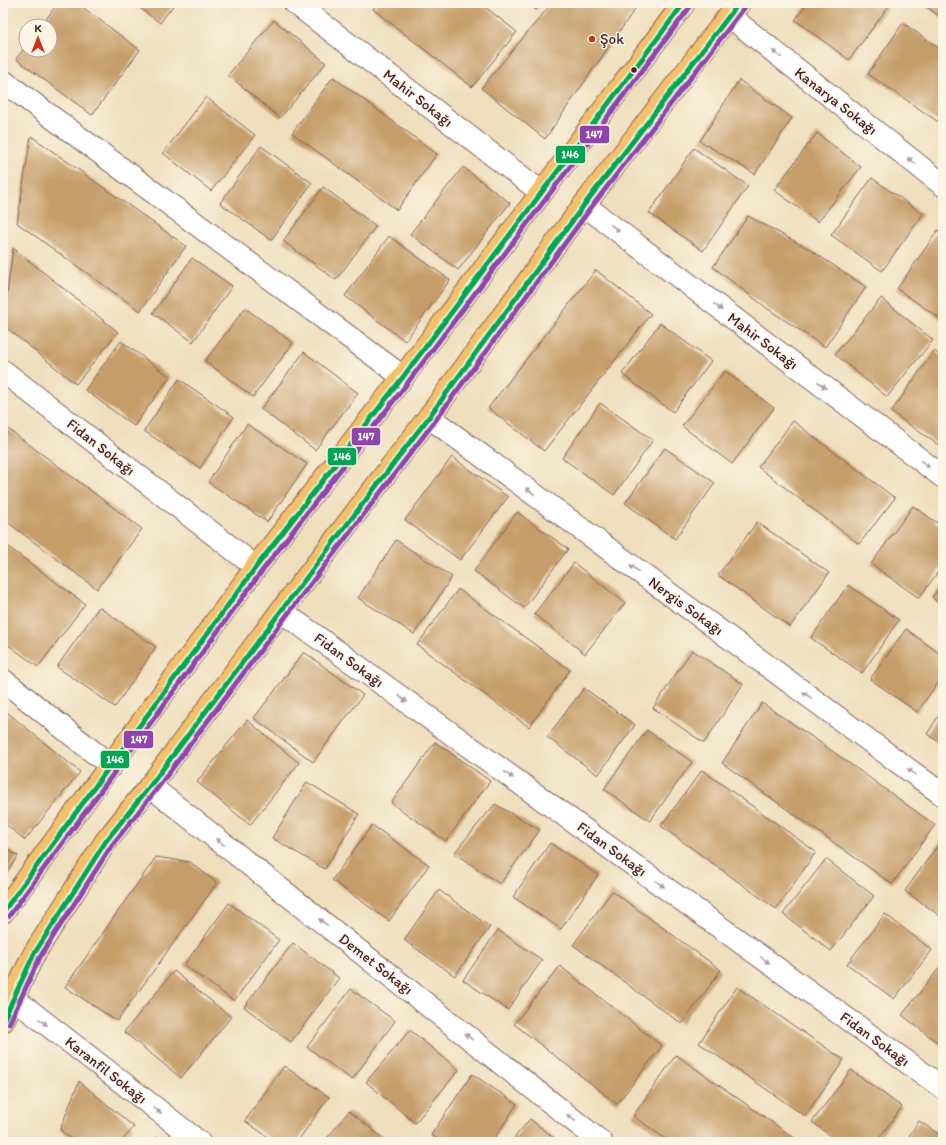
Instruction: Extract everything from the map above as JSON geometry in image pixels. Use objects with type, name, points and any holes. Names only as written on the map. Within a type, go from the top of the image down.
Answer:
[{"type":"main road","points":[[3,912],[256,567],[403,377],[683,4]]},
{"type":"main road","points":[[3,1021],[12,998],[34,954],[106,842],[150,786],[428,417],[584,205],[734,10]]},
{"type":"street","name":"Mahir Sokağı","points":[[295,3],[541,192]]},
{"type":"street","name":"Kanarya Sokağı","points":[[734,10],[943,185]]},
{"type":"street","points":[[3,81],[403,377]]},
{"type":"street","name":"Mahir Sokağı","points":[[584,205],[943,477]]},
{"type":"street","name":"Fidan Sokağı","points":[[3,371],[256,567]]},
{"type":"street","name":"Nergis Sokağı","points":[[428,417],[943,795]]},
{"type":"street","name":"Fidan Sokağı","points":[[281,611],[943,1088]]},
{"type":"street","points":[[3,680],[110,766]]},
{"type":"street","name":"Demet Sokağı","points":[[150,786],[601,1142]]},
{"type":"street","name":"Karanfil Sokağı","points":[[12,998],[199,1142]]},
{"type":"building","points":[[58,3],[77,3],[140,50],[92,115],[16,59],[18,56],[18,58],[58,58],[58,18],[47,18]]},
{"type":"building","points":[[133,3],[175,3],[160,23]]},
{"type":"building","points":[[378,3],[480,3],[517,32],[472,87],[373,9]]},
{"type":"building","points":[[528,3],[542,3],[536,10]]},
{"type":"building","points":[[552,3],[639,3],[545,139],[481,88]]},
{"type":"building","points":[[808,3],[891,3],[849,60],[795,20]]},
{"type":"building","points":[[925,3],[943,3],[943,19],[924,5]]},
{"type":"building","points":[[274,20],[326,63],[280,118],[228,75]]},
{"type":"building","points":[[903,23],[943,51],[943,125],[868,74]]},
{"type":"building","points":[[333,77],[437,154],[397,210],[292,133]]},
{"type":"building","points":[[739,80],[792,118],[755,174],[700,141]]},
{"type":"building","points":[[206,97],[255,135],[211,191],[163,153]]},
{"type":"building","points":[[817,133],[861,167],[818,222],[774,190]]},
{"type":"building","points":[[31,136],[186,246],[140,311],[17,223]]},
{"type":"building","points":[[261,146],[312,183],[271,240],[220,203]]},
{"type":"building","points":[[694,148],[748,186],[703,251],[649,213]]},
{"type":"building","points":[[463,167],[510,203],[458,270],[410,234]]},
{"type":"building","points":[[872,178],[923,214],[882,271],[831,235]]},
{"type":"building","points":[[323,187],[376,226],[336,280],[283,241]]},
{"type":"building","points":[[748,216],[809,249],[866,287],[825,347],[768,309],[713,267]]},
{"type":"building","points":[[938,230],[943,233],[942,320],[897,289]]},
{"type":"building","points":[[389,236],[450,280],[405,341],[345,296]]},
{"type":"building","points":[[13,248],[118,332],[76,384],[3,325]]},
{"type":"building","points":[[192,258],[232,286],[193,342],[153,313]]},
{"type":"building","points":[[596,270],[651,314],[544,451],[488,408]]},
{"type":"building","points":[[881,298],[933,340],[887,397],[835,354]]},
{"type":"building","points":[[245,308],[293,343],[253,397],[205,361]]},
{"type":"building","points":[[660,323],[711,361],[673,412],[622,374]]},
{"type":"building","points":[[121,341],[170,377],[134,426],[85,390]]},
{"type":"building","points":[[934,351],[943,357],[943,448],[891,412]]},
{"type":"building","points":[[304,352],[358,393],[315,450],[261,409]]},
{"type":"building","points":[[725,371],[774,408],[732,464],[682,426]]},
{"type":"building","points":[[179,379],[234,417],[200,468],[144,431]]},
{"type":"building","points":[[600,403],[653,440],[614,495],[562,458]]},
{"type":"building","points":[[793,421],[895,498],[859,544],[758,467]]},
{"type":"building","points":[[247,424],[307,464],[267,522],[208,482]]},
{"type":"building","points":[[3,425],[142,529],[97,589],[3,519]]},
{"type":"building","points":[[665,448],[715,483],[675,539],[625,503]]},
{"type":"building","points":[[452,457],[508,497],[460,560],[405,520]]},
{"type":"building","points":[[913,506],[943,527],[943,565],[919,598],[871,564]]},
{"type":"building","points":[[517,512],[568,549],[524,608],[474,571]]},
{"type":"building","points":[[757,522],[829,573],[790,627],[718,575]]},
{"type":"building","points":[[396,540],[452,577],[414,634],[358,598]]},
{"type":"building","points":[[3,543],[85,604],[38,667],[3,641]]},
{"type":"building","points":[[574,563],[625,603],[585,654],[534,614]]},
{"type":"building","points":[[943,584],[943,608],[932,597]]},
{"type":"building","points":[[848,585],[899,620],[862,673],[811,638]]},
{"type":"building","points":[[458,589],[570,670],[529,727],[417,645]]},
{"type":"building","points":[[99,607],[156,647],[115,707],[57,667]]},
{"type":"building","points":[[906,629],[943,656],[943,676],[917,712],[870,679]]},
{"type":"building","points":[[692,650],[743,684],[704,743],[653,708]]},
{"type":"building","points":[[304,652],[363,695],[313,762],[254,718]]},
{"type":"building","points":[[584,688],[635,725],[598,775],[547,737]]},
{"type":"building","points":[[762,703],[821,743],[935,825],[892,884],[722,763]]},
{"type":"building","points":[[3,709],[80,772],[25,840],[3,822]]},
{"type":"building","points":[[943,709],[943,745],[927,734]]},
{"type":"building","points":[[247,720],[299,763],[250,825],[197,782]]},
{"type":"building","points":[[647,730],[692,762],[650,821],[604,789]]},
{"type":"building","points":[[435,742],[490,781],[446,841],[391,803]]},
{"type":"building","points":[[702,770],[816,852],[776,909],[661,826]]},
{"type":"building","points":[[307,782],[359,814],[325,869],[272,838]]},
{"type":"building","points":[[495,804],[540,830],[500,884],[454,853]]},
{"type":"building","points":[[372,825],[429,865],[389,921],[332,880]]},
{"type":"building","points":[[943,838],[943,918],[905,891]]},
{"type":"building","points":[[550,843],[598,875],[561,929],[513,897]]},
{"type":"building","points":[[3,846],[18,856],[3,879]]},
{"type":"building","points":[[156,857],[190,862],[217,883],[117,1021],[65,987]]},
{"type":"building","points":[[826,859],[874,896],[831,951],[783,914]]},
{"type":"building","points":[[439,890],[490,927],[455,976],[404,940]]},
{"type":"building","points":[[612,891],[721,970],[682,1024],[573,945]]},
{"type":"building","points":[[229,903],[279,940],[234,1001],[184,965]]},
{"type":"building","points":[[885,914],[932,950],[894,999],[847,964]]},
{"type":"building","points":[[498,930],[542,960],[508,1010],[463,980]]},
{"type":"building","points":[[293,943],[339,978],[291,1042],[244,1007]]},
{"type":"building","points":[[943,963],[943,1047],[902,1015]]},
{"type":"building","points":[[560,966],[662,1046],[617,1104],[514,1024]]},
{"type":"building","points":[[174,971],[231,1017],[181,1078],[124,1032]]},
{"type":"building","points":[[737,987],[844,1060],[805,1116],[699,1043]]},
{"type":"building","points":[[351,989],[395,1021],[352,1080],[307,1047]]},
{"type":"building","points":[[410,1030],[459,1070],[415,1123],[366,1082]]},
{"type":"building","points":[[676,1055],[800,1142],[670,1142],[633,1116]]},
{"type":"building","points":[[284,1066],[329,1097],[297,1142],[275,1142],[245,1121]]},
{"type":"building","points":[[851,1070],[902,1107],[876,1142],[839,1142],[812,1122]]},
{"type":"building","points":[[472,1074],[517,1104],[492,1142],[443,1142],[431,1135]]},
{"type":"building","points":[[79,1081],[134,1127],[121,1142],[75,1142],[60,1130]]},
{"type":"building","points":[[349,1111],[388,1142],[324,1142]]},
{"type":"building","points":[[530,1119],[559,1142],[511,1142]]},
{"type":"building","points":[[919,1121],[943,1137],[943,1142],[905,1142]]},
{"type":"building","points":[[157,1137],[163,1142],[152,1142]]},
{"type":"transit line","name":"146","points":[[3,912],[256,567],[403,377],[684,3]]},
{"type":"transit line","name":"146","points":[[3,1021],[34,954],[106,841],[150,786],[429,417],[584,205],[739,3]]},
{"type":"transit line","name":"147","points":[[9,916],[262,571],[409,381],[690,7]]},
{"type":"transit line","name":"147","points":[[9,1024],[40,957],[112,845],[156,790],[435,421],[590,209],[745,7]]},
{"type":"place","name":"Şok","points":[[592,39]]}]
